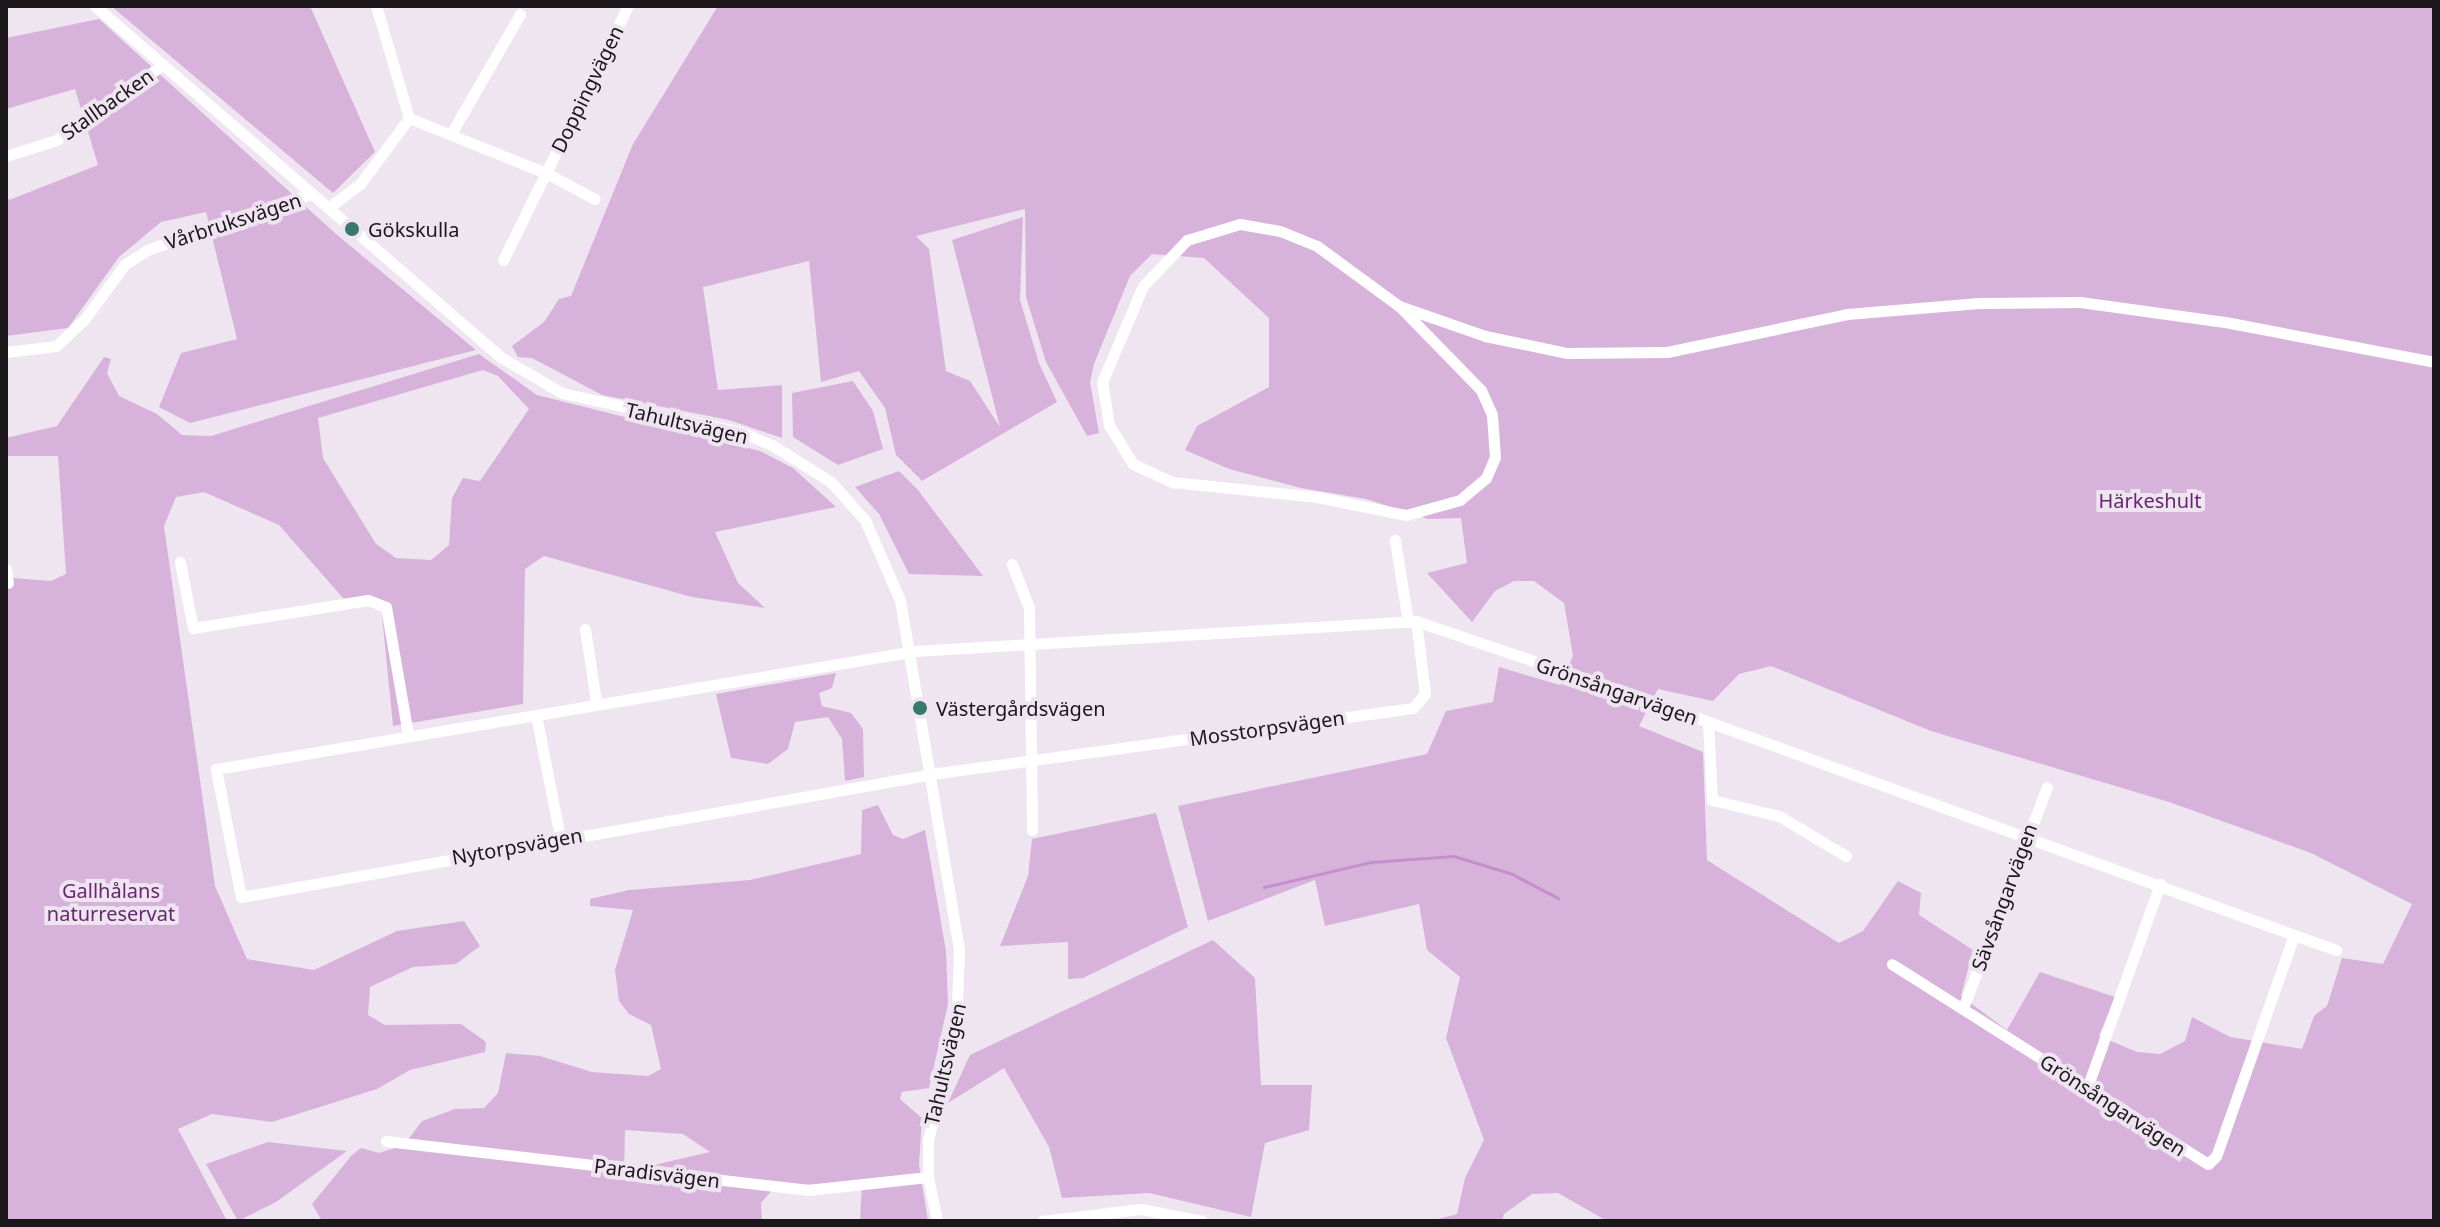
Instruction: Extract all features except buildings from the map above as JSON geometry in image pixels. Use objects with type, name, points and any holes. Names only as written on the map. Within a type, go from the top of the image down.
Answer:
[{"type":"street","name":"Tahultsvägen","points":[[95,6],[502,358],[532,378],[604,404],[741,432],[820,474],[849,500],[875,537],[894,577],[910,652],[926,776],[962,980],[956,1029],[931,1115],[928,1177],[937,1221]]},
{"type":"street","points":[[328,208],[360,184],[409,118],[376,6]]},
{"type":"street","name":"Doppingvägen","points":[[503,260],[628,6]]},
{"type":"street","points":[[452,132],[520,14]]},
{"type":"street","name":"Stallbacken","points":[[6,156],[56,140],[161,66]]},
{"type":"street","name":"Doppingvägen","points":[[409,118],[452,132],[546,173],[595,199]]},
{"type":"street","name":"Vårbruksvägen","points":[[6,352],[56,346],[84,320],[125,264],[147,250],[311,194]]},
{"type":"street","points":[[1399,306],[1481,390],[1492,415],[1495,457],[1486,478],[1451,504],[1406,515],[1317,497],[1172,482],[1133,464],[1109,425],[1102,382],[1123,325],[1143,286],[1187,240],[1240,224],[1280,231],[1338,258],[1399,306],[1485,336],[1567,353],[1667,352],[1847,314],[1979,303],[2080,302],[2225,322],[2434,362]]},
{"type":"street","name":"Mosstorpsvägen","points":[[926,776],[1413,708],[1425,694],[1395,540]]},
{"type":"street","points":[[180,562],[193,628],[379,603],[390,616],[408,735],[536,715],[596,701],[910,652]]},
{"type":"street","points":[[1012,564],[1029,608],[1027,641],[1032,830]]},
{"type":"street","points":[[6,569],[8,583]]},
{"type":"street","name":"Grönsångarvägen","points":[[910,652],[1027,641],[1412,621],[1708,723],[2336,950]]},
{"type":"street","points":[[585,629],[596,701]]},
{"type":"street","points":[[536,715],[560,837]]},
{"type":"street","points":[[1708,723],[1712,800],[1779,816],[1846,856]]},
{"type":"street","name":"Nytorpsvägen","points":[[408,735],[216,769],[241,897],[560,837],[926,776]]},
{"type":"street","name":"Sävsångarvägen","points":[[1963,1008],[2025,837],[2047,787]]},
{"type":"street","points":[[2087,1088],[2160,884]]},
{"type":"street","name":"Grönsångarvägen","points":[[1892,964],[2198,1160],[2213,1161],[2294,935]]},
{"type":"street","name":"Paradisvägen","points":[[386,1141],[807,1190],[928,1177]]},
{"type":"street","points":[[1042,1221],[1141,1209],[1202,1221]]},
{"type":"green space","points":[[111,6],[310,6],[375,152],[333,193]]},
{"type":"green space","name":"Härkeshult","points":[[718,6],[2434,6],[2434,1221],[1607,1221],[1558,1193],[1532,1194],[1504,1214],[1502,1221],[1431,1221],[1457,1214],[1465,1178],[1484,1140],[1446,1038],[1460,977],[1427,950],[1419,904],[1325,926],[1315,880],[1208,921],[1178,806],[1427,754],[1446,711],[1493,702],[1499,667],[1560,685],[1573,656],[1564,603],[1534,581],[1514,581],[1495,591],[1472,622],[1427,573],[1467,563],[1461,518],[1428,519],[1366,499],[1301,488],[1229,469],[1185,450],[1197,426],[1269,387],[1269,318],[1204,258],[1152,254],[1130,276],[1094,364],[1090,382],[1099,433],[1087,436],[1046,362],[1026,297],[1025,209],[916,236],[929,249],[946,371],[970,381],[1000,427],[952,240],[1023,217],[1020,300],[1039,363],[1057,402],[922,481],[896,455],[885,408],[859,371],[821,382],[809,261],[703,287],[718,390],[782,385],[782,438],[729,420],[602,395],[532,358],[518,357],[512,346],[544,322],[559,299],[571,296],[633,144]],"holes":[[[1771,666],[1931,731],[2169,802],[2311,853],[2412,904],[2383,964],[2342,958],[2327,1006],[2314,1016],[2302,1049],[2230,1037],[2192,1017],[2185,1041],[2160,1054],[2137,1052],[2099,1036],[2115,997],[2040,972],[2007,1030],[1961,996],[1973,950],[1919,915],[1921,893],[1898,881],[1863,931],[1839,943],[1707,860],[1703,752],[1639,726],[1658,689],[1713,701],[1739,674]]]},
{"type":"green space","points":[[99,19],[336,234],[476,350],[190,423],[159,407],[181,353],[237,339],[206,212],[161,222],[119,257],[68,328],[6,336],[6,194],[9,200],[98,165],[75,89],[6,109],[6,38]]},
{"type":"green space","name":"Gallhålans naturreservat","points":[[479,354],[537,395],[760,451],[793,468],[836,507],[715,532],[738,583],[765,608],[692,597],[544,556],[525,569],[523,704],[393,726],[381,605],[350,606],[279,525],[204,492],[176,497],[164,526],[215,886],[247,959],[314,970],[397,931],[464,921],[480,946],[456,964],[413,967],[370,987],[368,1015],[385,1025],[461,1024],[486,1042],[485,1052],[410,1070],[377,1089],[272,1122],[212,1114],[178,1129],[227,1221],[6,1221],[6,570],[13,578],[51,581],[66,574],[58,456],[6,456],[6,438],[57,426],[104,357],[111,359],[107,373],[119,396],[157,414],[182,435],[211,436]],"holes":[[[483,370],[498,376],[529,409],[480,481],[463,478],[452,498],[449,545],[431,560],[396,558],[376,544],[323,458],[318,418]]]},
{"type":"green space","points":[[853,381],[873,411],[883,449],[838,465],[793,437],[792,393]]},
{"type":"green space","points":[[899,471],[918,490],[983,576],[909,574],[879,514],[855,487]]},
{"type":"green space","points":[[836,673],[832,688],[819,693],[822,706],[851,713],[863,729],[864,777],[845,781],[842,739],[828,717],[795,722],[788,749],[768,764],[731,758],[716,694]]},
{"type":"green space","points":[[878,805],[893,835],[903,839],[925,830],[946,951],[948,1004],[929,1088],[902,1092],[900,1099],[922,1118],[919,1165],[928,1221],[860,1221],[862,1183],[776,1186],[761,1203],[762,1221],[322,1221],[312,1204],[352,1155],[361,1148],[379,1153],[404,1145],[422,1121],[455,1109],[484,1108],[498,1093],[506,1053],[540,1056],[592,1072],[648,1076],[661,1069],[651,1025],[629,1014],[619,1001],[615,970],[633,910],[590,906],[590,899],[629,890],[750,880],[861,854],[862,810]],"holes":[[[625,1130],[683,1134],[710,1152],[632,1170],[639,1177],[624,1175]]]},
{"type":"green space","points":[[1156,813],[1188,927],[1083,978],[1068,979],[1068,942],[1000,946],[1028,876],[1032,839]]},
{"type":"green space","points":[[1213,940],[1255,978],[1261,1085],[1312,1085],[1309,1130],[1265,1143],[1251,1217],[1149,1193],[1062,1198],[1049,1147],[1004,1068],[948,1103],[970,1055]]},
{"type":"green space","points":[[268,1142],[347,1151],[276,1202],[238,1221],[206,1164]]},
{"type":"waterway","points":[[1264,887],[1371,862],[1454,856],[1512,874],[1558,898]]},
{"type":"place","name":"Gökskulla","points":[[352,229]]},
{"type":"place","name":"Västergårdsvägen","points":[[920,708]]}]
